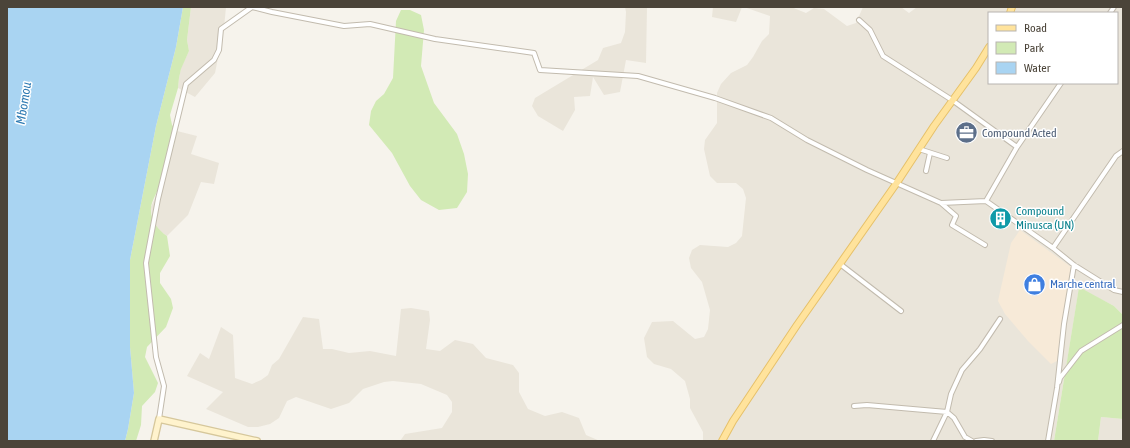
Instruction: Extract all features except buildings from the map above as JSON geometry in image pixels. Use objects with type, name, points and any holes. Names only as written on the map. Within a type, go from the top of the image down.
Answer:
[{"type":"main road","points":[[722,441],[764,373],[896,184],[988,49]]},
{"type":"street","points":[[154,441],[164,386],[156,358],[146,263],[158,199],[186,84],[214,60],[219,50],[221,29],[252,7],[344,26],[370,24],[435,40],[534,53],[540,70],[638,76],[715,98],[771,118],[808,140],[896,184],[941,203],[956,216],[952,225],[985,245]]},
{"type":"street","points":[[859,20],[870,30],[883,56],[952,100],[1017,147]]},
{"type":"street","points":[[986,201],[1017,147],[1060,84]]},
{"type":"street","points":[[919,149],[947,158]]},
{"type":"street","points":[[1053,248],[1116,156],[1123,151]]},
{"type":"street","points":[[926,171],[930,153]]},
{"type":"street","points":[[941,203],[986,201],[1074,264],[1114,290],[1123,292]]},
{"type":"street","points":[[840,264],[901,311]]},
{"type":"street","points":[[1048,441],[1057,388],[1064,324],[1074,264]]},
{"type":"street","points":[[1114,290],[1123,288]]},
{"type":"street","points":[[933,441],[947,412],[951,394],[962,370],[980,349],[1000,319]]},
{"type":"street","points":[[1057,388],[1060,378],[1081,351],[1123,325]]},
{"type":"street","points":[[854,406],[867,404],[947,412],[954,418],[965,437],[972,441]]},
{"type":"street","points":[[159,419],[257,441]]},
{"type":"street","points":[[976,441],[992,441]]},
{"type":"shaded area","points":[[191,7],[226,7],[224,28],[215,73],[195,97],[178,88],[181,68],[189,51],[187,40]]},
{"type":"shaded area","points":[[625,7],[647,7],[646,63],[626,60],[620,92],[604,95],[593,77],[590,96],[574,97],[575,110],[563,131],[538,116],[532,106],[535,98],[598,60],[603,48],[621,43],[625,32]]},
{"type":"shaded area","points":[[713,7],[742,7],[736,22],[712,17]]},
{"type":"shaded area","points":[[744,7],[791,7],[806,13],[814,8],[824,9],[847,26],[856,23],[863,7],[901,7],[909,13],[917,7],[1123,7],[1123,315],[1114,306],[1079,288],[1054,441],[703,441],[703,432],[690,408],[690,399],[685,381],[671,369],[654,364],[647,357],[644,338],[652,322],[673,321],[695,339],[704,337],[708,329],[710,310],[702,282],[691,268],[689,258],[692,250],[700,245],[728,247],[736,243],[742,236],[746,198],[743,189],[736,183],[717,183],[710,176],[704,149],[705,140],[717,123],[717,93],[721,84],[731,73],[747,65],[762,41],[769,34],[770,16]]},
{"type":"shaded area","points":[[177,131],[197,136],[191,154],[219,163],[214,184],[201,182],[188,215],[167,236],[155,226],[151,207],[163,180]]},
{"type":"shaded area","name":"Marche central","points":[[1020,230],[1071,267],[1057,361],[1051,364],[1028,341],[1005,314],[998,301],[1011,243]]},
{"type":"shaded area","points":[[411,308],[429,311],[430,320],[426,349],[440,351],[455,340],[473,344],[486,358],[513,365],[519,373],[519,392],[528,409],[545,416],[562,412],[579,418],[586,435],[600,441],[400,441],[405,434],[442,428],[452,412],[452,402],[447,395],[421,384],[393,381],[384,382],[363,389],[349,403],[331,409],[296,397],[287,401],[279,418],[270,424],[258,427],[248,427],[206,409],[223,392],[187,376],[200,353],[209,359],[221,327],[233,335],[235,378],[252,384],[261,380],[268,375],[272,365],[279,359],[303,317],[319,319],[323,349],[332,349],[349,353],[370,351],[396,356],[401,309]]},
{"type":"shaded area","points":[[1101,417],[1123,419],[1123,441],[1098,441]]},
{"type":"green space","points":[[183,7],[191,7],[187,40],[189,51],[181,69],[178,88],[170,115],[172,125],[177,131],[173,150],[162,182],[151,205],[153,221],[167,236],[170,256],[160,273],[160,283],[171,299],[173,308],[166,327],[147,347],[145,357],[158,383],[155,392],[142,406],[141,425],[136,441],[125,441],[134,393],[130,347],[130,260],[156,126],[176,47]]},
{"type":"green space","points":[[401,10],[410,10],[421,15],[424,30],[421,66],[434,103],[457,134],[464,154],[468,174],[467,192],[457,208],[439,210],[421,200],[410,186],[392,153],[369,125],[371,111],[376,101],[384,94],[393,78],[396,21]]},
{"type":"green space","points":[[1079,287],[1114,306],[1123,315],[1123,419],[1101,417],[1098,441],[1054,441]]},
{"type":"water","name":"Mbomou","points":[[7,7],[183,7],[176,47],[156,126],[130,260],[130,347],[134,393],[125,441],[7,441]]},
{"type":"place","name":"Compound Acted","points":[[967,133]]},
{"type":"place","name":"Compound Minusca (UN)","points":[[1000,218]]},
{"type":"place","name":"Marche central","points":[[1035,284]]}]
